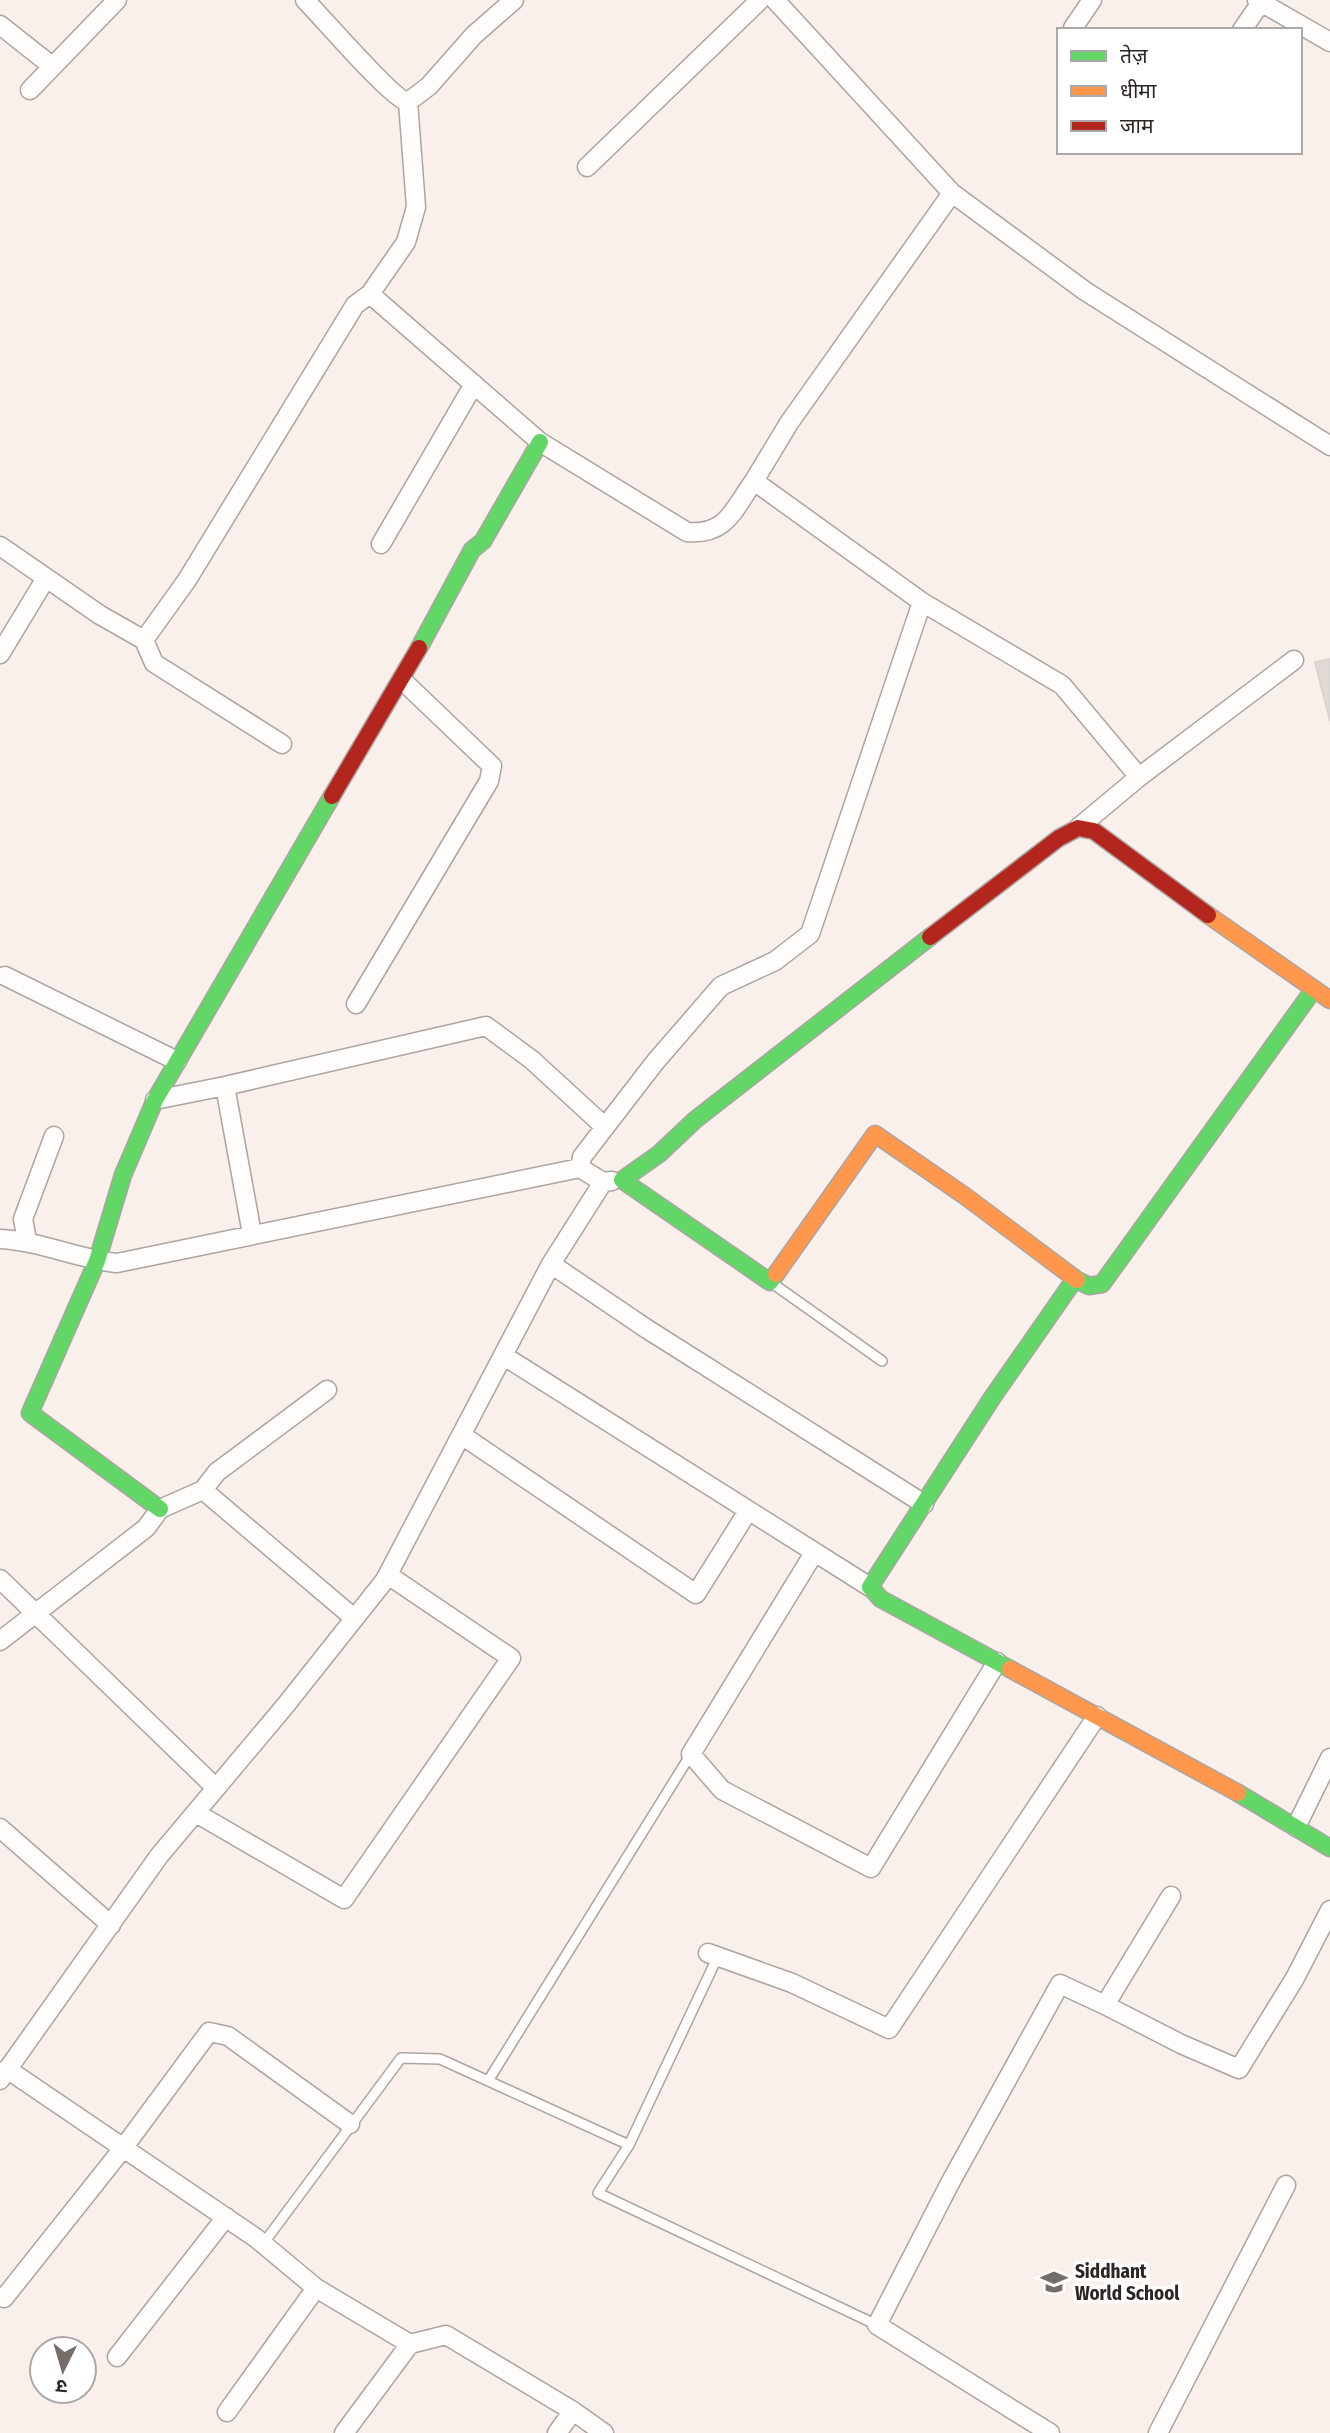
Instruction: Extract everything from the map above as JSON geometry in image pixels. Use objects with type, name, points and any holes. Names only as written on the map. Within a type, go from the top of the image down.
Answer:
[{"type":"street","points":[[30,90],[117,0]]},
{"type":"street","points":[[305,0],[345,40],[383,85],[401,101],[408,102],[429,86],[474,35],[514,0]]},
{"type":"street","points":[[587,167],[760,0]]},
{"type":"street","points":[[775,0],[952,193],[1085,291],[1330,446]]},
{"type":"street","points":[[1073,28],[1091,0]]},
{"type":"street","points":[[1243,28],[1258,2],[1330,42]]},
{"type":"street","points":[[0,25],[52,66]]},
{"type":"street","points":[[144,640],[187,580],[355,305],[370,295],[406,242],[416,207],[408,102]]},
{"type":"street","points":[[370,295],[540,442],[687,532],[706,534],[722,526],[754,481],[789,423],[952,193]]},
{"type":"street","points":[[381,544],[474,384]]},
{"type":"street","points":[[160,1509],[30,1413],[97,1261],[123,1175],[155,1100],[256,922],[402,680],[472,550],[484,541],[540,442]]},
{"type":"street","points":[[754,481],[922,602],[1062,685],[1139,777]]},
{"type":"street","points":[[0,546],[144,640],[154,663],[282,744]]},
{"type":"street","points":[[0,654],[46,578]]},
{"type":"street","points":[[580,1168],[582,1157],[605,1126],[721,986],[775,961],[810,934],[922,602]]},
{"type":"street","points":[[0,1239],[27,1240],[97,1261],[117,1263],[580,1168],[603,1182],[622,1180],[652,1160],[695,1120],[987,893],[1059,838],[1078,828],[1139,777],[1294,660]]},
{"type":"street","points":[[356,1004],[489,781],[492,766],[402,680]]},
{"type":"street","points":[[1078,828],[1094,831],[1122,850],[1330,1000]]},
{"type":"street","points":[[5,976],[177,1061]]},
{"type":"street","points":[[622,1180],[771,1282],[875,1134],[965,1196],[1076,1280],[1089,1286],[1102,1284],[1314,989]]},
{"type":"street","points":[[155,1100],[486,1026],[532,1060],[605,1126]]},
{"type":"street","points":[[225,1086],[253,1234]]},
{"type":"street","points":[[27,1240],[23,1219],[54,1136]]},
{"type":"street","points":[[410,2344],[316,2288],[263,2244],[124,2147],[4,2074],[159,1856],[388,1575],[551,1264],[603,1182]]},
{"type":"street","points":[[551,1264],[658,1336],[924,1504]]},
{"type":"street","points":[[870,1587],[992,1398],[1076,1280]]},
{"type":"street","points":[[504,1356],[870,1587],[881,1599],[1097,1716],[1330,1848]]},
{"type":"street","points":[[0,1641],[146,1528],[160,1509],[203,1490],[217,1472],[327,1390]]},
{"type":"street","points":[[463,1436],[695,1594],[748,1511]]},
{"type":"street","points":[[203,1490],[354,1618]]},
{"type":"street","points":[[814,1553],[691,1754],[722,1790],[871,1868],[998,1662]]},
{"type":"street","points":[[196,1813],[344,1899],[511,1658],[388,1575]]},
{"type":"street","points":[[0,1578],[216,1788]]},
{"type":"street","points":[[713,1955],[792,1983],[889,2029],[1097,1716]]},
{"type":"street","points":[[1296,1827],[1330,1758]]},
{"type":"street","points":[[0,1828],[111,1925]]},
{"type":"street","points":[[1105,2005],[1171,1896]]},
{"type":"street","points":[[1050,2433],[877,2325],[950,2183],[1059,1984],[1181,2044],[1239,2069],[1294,1978],[1330,1910]]},
{"type":"street","points":[[4,2298],[124,2147],[209,2032],[228,2036],[349,2124]]},
{"type":"street","points":[[1158,2433],[1286,2185]]},
{"type":"street","points":[[117,2357],[226,2217]]},
{"type":"street","points":[[227,2412],[316,2288]]},
{"type":"street","points":[[344,2433],[410,2344],[446,2334],[573,2411],[604,2433]]},
{"type":"street","points":[[557,2433],[573,2411]]},
{"type":"lane","points":[[771,1282],[882,1361]]},
{"type":"lane","points":[[488,2081],[691,1754]]},
{"type":"lane","points":[[713,1955],[629,2145],[598,2193],[877,2325]]},
{"type":"lane","points":[[263,2244],[349,2124],[401,2058],[440,2059],[629,2145]]},
{"type":"building","points":[[1330,659],[1330,721],[1315,662]]},
{"type":"traffic: fast","points":[[419,648],[472,550],[483,541],[540,442]]},
{"type":"traffic: fast","points":[[160,1509],[30,1413],[97,1261],[123,1175],[155,1100],[332,796]]},
{"type":"traffic: fast","points":[[776,1274],[770,1282],[622,1180],[659,1154],[695,1120],[930,937]]},
{"type":"traffic: fast","points":[[1010,1669],[881,1599],[870,1587],[992,1398],[1070,1286],[1077,1280],[1089,1286],[1102,1284],[1314,989]]},
{"type":"traffic: fast","points":[[1238,1793],[1330,1848]]},
{"type":"traffic: slow","points":[[1208,915],[1330,1000]]},
{"type":"traffic: slow","points":[[776,1274],[875,1134],[965,1196],[1077,1280]]},
{"type":"traffic: slow","points":[[1010,1669],[1238,1793]]},
{"type":"traffic: jam","points":[[332,796],[419,648]]},
{"type":"traffic: jam","points":[[930,937],[1059,838],[1078,828],[1094,831],[1208,915]]},
{"type":"place","name":"Siddhant World School","points":[[1054,2282]]}]
